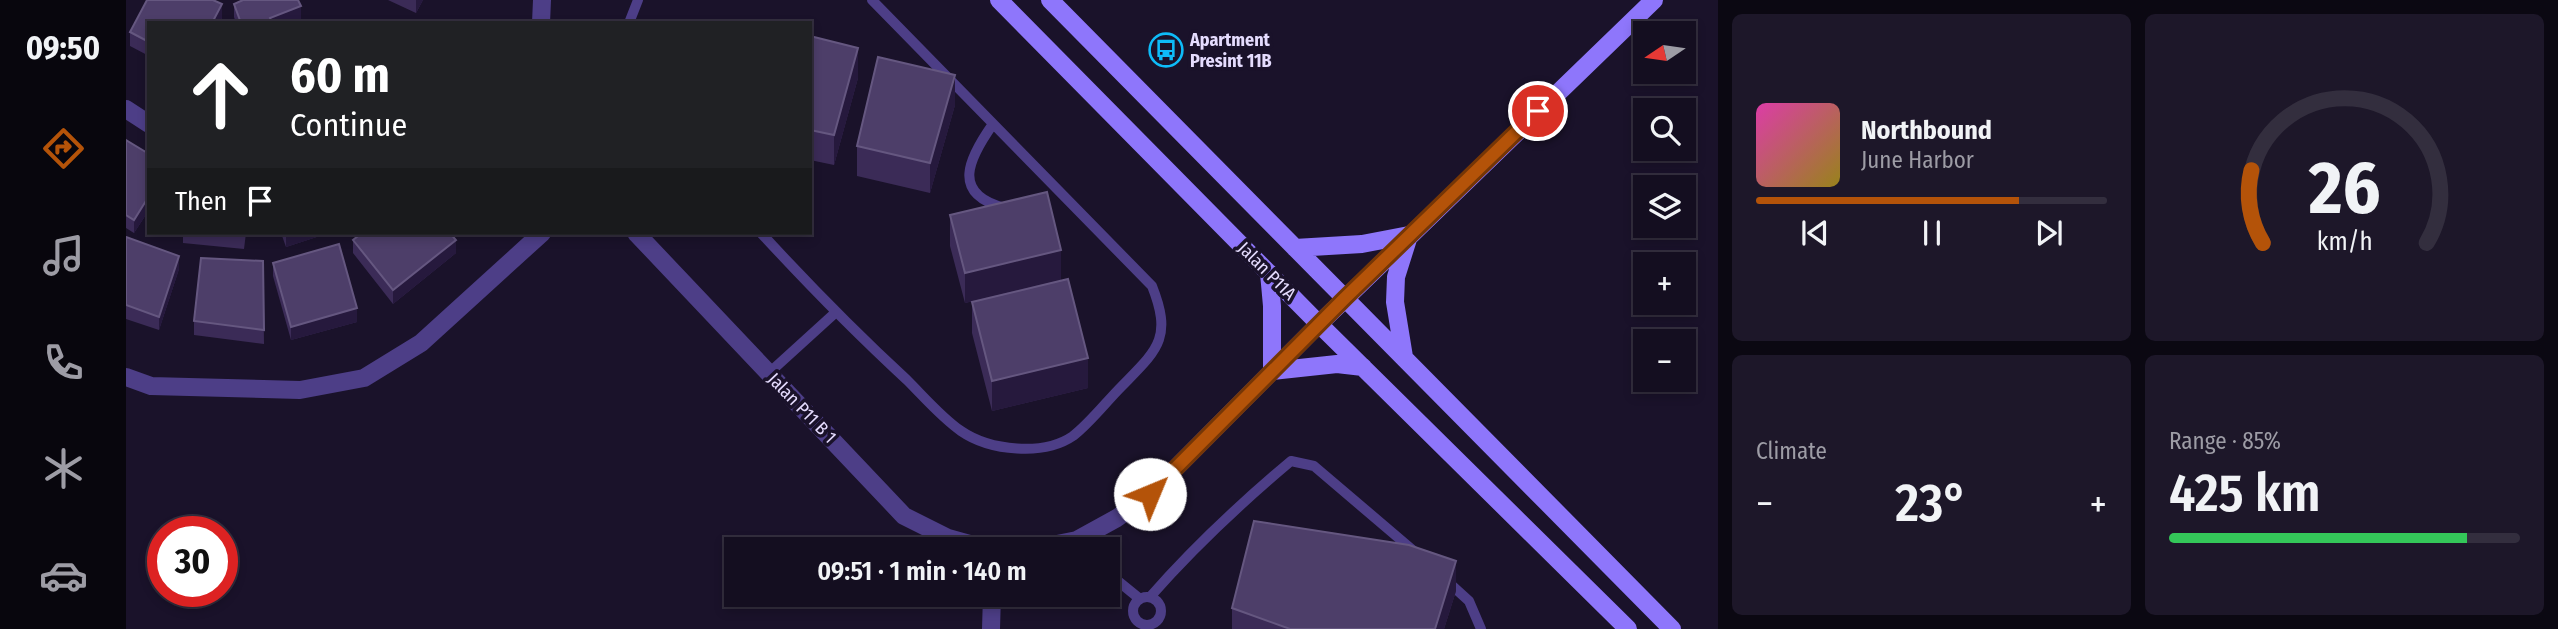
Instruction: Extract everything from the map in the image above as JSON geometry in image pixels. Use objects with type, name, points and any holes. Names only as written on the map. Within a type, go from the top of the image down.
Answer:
[{"type":"street","points":[[541,21],[542,0]]},
{"type":"street","name":"Jalan P11A","points":[[999,0],[1319,324],[1628,629]]},
{"type":"street","name":"Jalan P11A","points":[[1050,0],[1672,629]]},
{"type":"street","points":[[1093,537],[1150,494],[1345,298],[1654,0]]},
{"type":"street","points":[[126,109],[147,123]]},
{"type":"street","points":[[126,377],[151,386],[300,390],[364,378],[421,343],[540,235]]},
{"type":"street","name":"Jalan P11 B 1","points":[[638,235],[904,516],[946,537]]},
{"type":"street","points":[[1295,248],[1362,244],[1409,236]]},
{"type":"street","points":[[1404,357],[1395,302],[1396,277],[1409,236]]},
{"type":"street","points":[[1269,273],[1272,371]]},
{"type":"street","points":[[1272,371],[1337,364],[1363,368]]},
{"type":"street","points":[[991,629],[992,607]]},
{"type":"lane","points":[[630,21],[638,0]]},
{"type":"lane","points":[[763,235],[835,313],[961,431],[990,445],[1015,449],[1045,447],[1072,436],[1152,356],[1161,340],[1162,320],[1152,286],[872,0]]},
{"type":"lane","points":[[993,124],[975,150],[969,175],[974,192],[989,204],[1008,209],[1020,204]]},
{"type":"lane","points":[[1045,195],[1058,190]]},
{"type":"lane","points":[[769,373],[835,313]]},
{"type":"lane","points":[[1120,581],[1145,598],[1158,602],[1161,612],[1158,621],[1149,626],[1138,626],[1133,616],[1133,606],[1145,598],[1243,501],[1291,461],[1314,466],[1419,556]]},
{"type":"lane","points":[[1439,573],[1469,601],[1479,628]]},
{"type":"building","points":[[147,0],[213,0],[222,4],[213,21],[147,21],[147,41],[130,32]]},
{"type":"building","points":[[243,0],[298,0],[301,6],[270,18],[271,21],[240,21],[234,4]]},
{"type":"building","points":[[812,36],[858,48],[834,135],[812,130]]},
{"type":"building","points":[[878,57],[955,75],[930,163],[857,146]]},
{"type":"building","points":[[126,140],[147,153],[147,199],[134,220],[126,215]]},
{"type":"building","points":[[1047,192],[1061,250],[965,273],[950,215]]},
{"type":"building","points":[[359,235],[452,235],[456,240],[393,290],[353,240]]},
{"type":"building","points":[[126,237],[179,256],[159,317],[126,305]]},
{"type":"building","points":[[339,244],[357,308],[291,327],[273,263]]},
{"type":"building","points":[[201,258],[263,261],[264,330],[194,321]]},
{"type":"building","points":[[1068,279],[1088,358],[992,381],[972,302]]},
{"type":"building","points":[[1254,521],[1409,545],[1456,561],[1435,629],[1290,629],[1232,608]]},
{"type":"place","name":"Apartment Presint 11B","points":[[1166,50]]},
{"type":"route","points":[[1150,494],[1345,298],[1538,111]]}]
